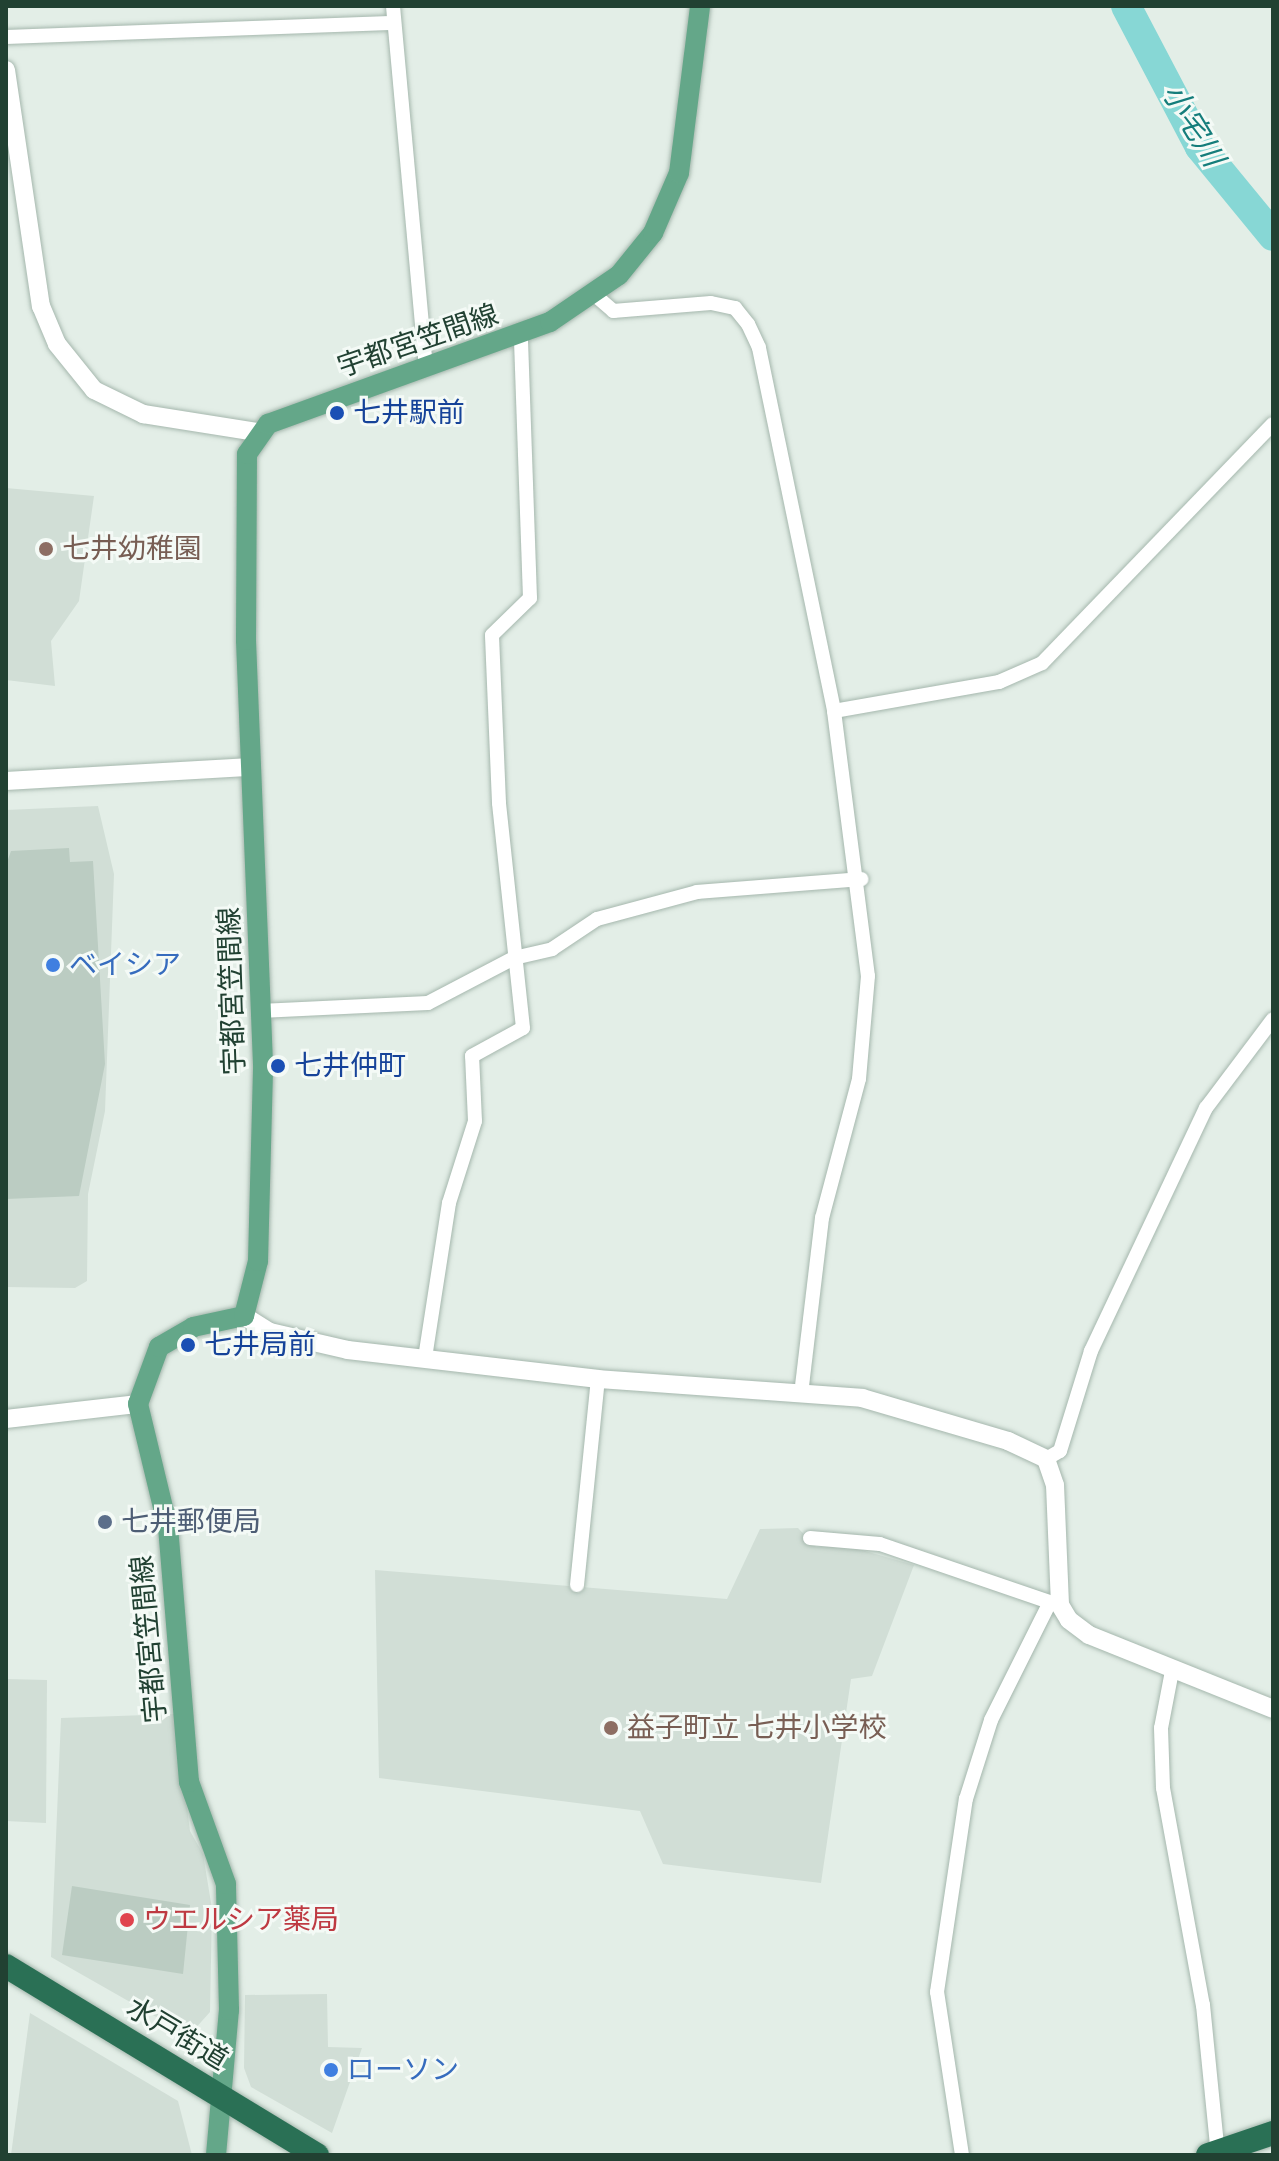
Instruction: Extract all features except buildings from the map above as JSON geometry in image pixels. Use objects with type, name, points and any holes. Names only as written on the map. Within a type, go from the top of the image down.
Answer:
[{"type":"highway","name":"水戸街道","points":[[6,1966],[317,2155]]},
{"type":"highway","points":[[1214,2154],[1273,2133]]},
{"type":"main road","name":"宇都宮笠間線","points":[[244,1316],[258,1261],[260,1011],[244,543],[247,454],[257,432],[426,367],[521,335],[596,296],[653,233],[679,173],[700,6]]},
{"type":"main road","points":[[138,1404],[159,1347],[193,1327],[244,1316]]},
{"type":"main road","name":"宇都宮笠間線","points":[[138,1404],[168,1528],[189,1782],[226,1884],[224,2097],[216,2155]]},
{"type":"street","points":[[393,6],[390,23],[426,367]]},
{"type":"street","points":[[6,37],[390,23]]},
{"type":"street","points":[[6,70],[41,306],[57,344],[94,390],[143,414],[257,432]]},
{"type":"street","points":[[596,296],[613,311],[711,303],[735,308],[748,324],[759,348],[834,711],[861,879],[868,976],[859,1079],[822,1218],[801,1393]]},
{"type":"street","points":[[425,1358],[449,1203],[475,1121],[472,1056],[523,1028],[514,958],[492,635],[530,598],[521,335]]},
{"type":"street","points":[[834,711],[999,682],[1042,663],[1273,424]]},
{"type":"street","points":[[6,781],[251,767]]},
{"type":"street","points":[[260,1011],[428,1003],[514,958],[552,949],[597,919],[697,892],[861,879]]},
{"type":"street","points":[[244,1316],[294,1339],[425,1358],[598,1379],[862,1398],[1046,1459],[1060,1451],[1091,1351],[1206,1108],[1273,1019]]},
{"type":"street","points":[[577,1585],[598,1379]]},
{"type":"street","points":[[6,1419],[138,1404]]},
{"type":"street","points":[[962,2155],[937,1992],[964,1814],[991,1720],[1054,1606],[1055,1485],[1046,1459]]},
{"type":"street","points":[[810,1538],[880,1544],[1054,1606],[1089,1635],[1172,1671],[1273,1709]]},
{"type":"street","points":[[1172,1671],[1161,1728],[1163,1788],[1203,2005],[1214,2154]]},
{"type":"shaded area","name":"七井幼稚園","points":[[6,488],[94,496],[79,601],[51,641],[55,686],[6,680]]},
{"type":"shaded area","name":"ベイシア","points":[[98,806],[114,874],[105,1111],[88,1194],[87,1281],[75,1288],[6,1287],[6,810]]},
{"type":"shaded area","name":"益子町立 七井小学校","points":[[798,1528],[816,1547],[844,1545],[914,1565],[872,1676],[851,1679],[821,1883],[663,1864],[640,1811],[379,1778],[375,1570],[727,1599],[760,1529]]},
{"type":"shaded area","points":[[6,1679],[47,1680],[46,1823],[6,1821]]},
{"type":"shaded area","points":[[175,1714],[190,1831],[203,1854],[212,1909],[210,2012],[193,2031],[181,2031],[51,1957],[61,1718]]},
{"type":"shaded area","points":[[327,1994],[328,2047],[362,2048],[332,2133],[251,2087],[244,2068],[245,1995]]},
{"type":"shaded area","points":[[30,2013],[178,2101],[192,2155],[11,2155]]},
{"type":"waterway","name":"小宅川","points":[[1126,6],[1200,147],[1273,236]]},
{"type":"place","name":"七井駅前","points":[[337,413]]},
{"type":"place","name":"七井幼稚園","points":[[46,549]]},
{"type":"place","name":"ベイシア","points":[[53,965]]},
{"type":"place","name":"七井仲町","points":[[278,1066]]},
{"type":"place","name":"七井局前","points":[[188,1345]]},
{"type":"place","name":"七井郵便局","points":[[105,1522]]},
{"type":"place","name":"益子町立 七井小学校","points":[[611,1728]]},
{"type":"place","name":"ウエルシア薬局","points":[[127,1920]]},
{"type":"place","name":"ローソン","points":[[331,2070]]}]
